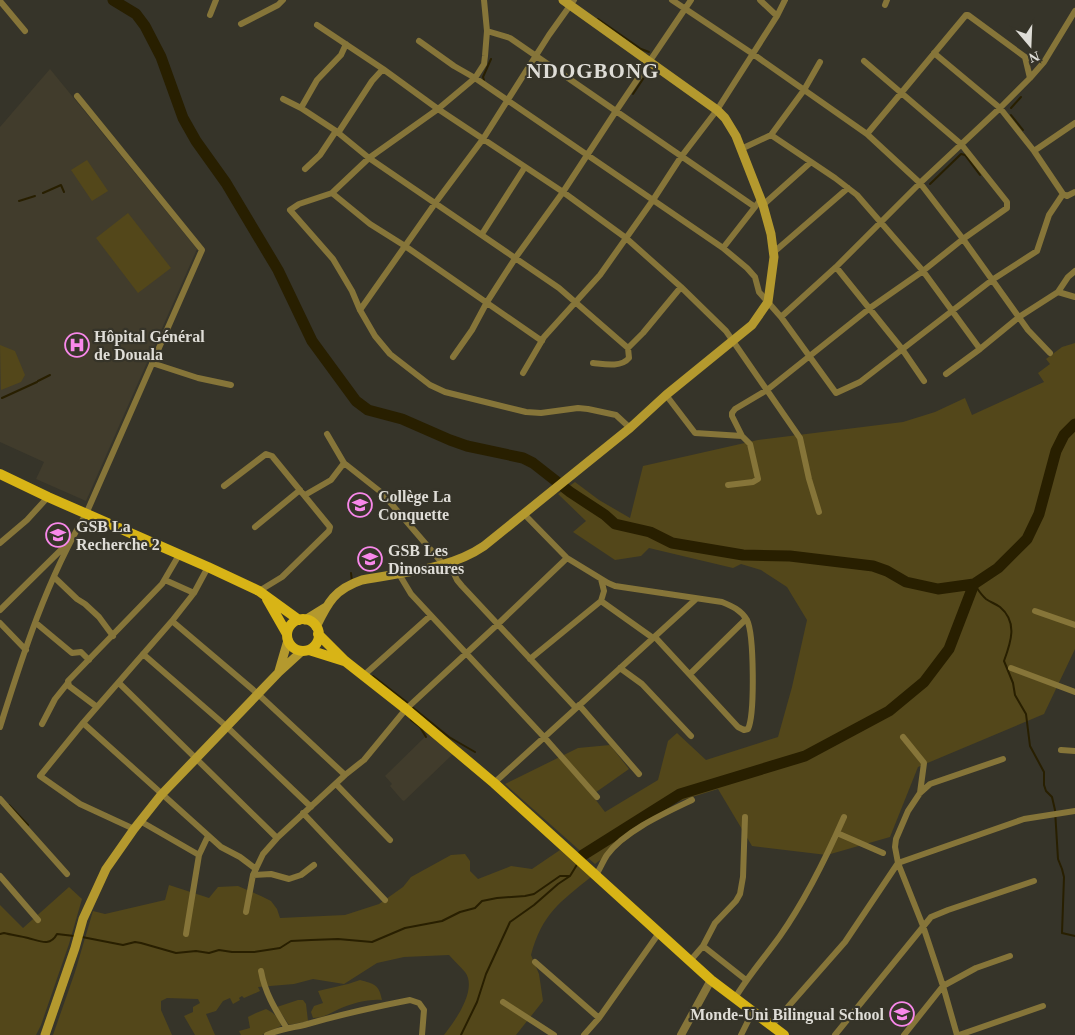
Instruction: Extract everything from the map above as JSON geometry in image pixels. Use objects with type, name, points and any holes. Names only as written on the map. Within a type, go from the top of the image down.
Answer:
[{"type":"main road","points":[[45,1035],[75,948],[83,918],[106,869],[161,795],[279,672],[306,650],[314,646],[318,640],[317,630],[326,607],[336,594],[350,584],[362,580],[446,563],[476,551],[553,492],[630,428],[666,395],[752,325],[768,302],[774,252],[760,204],[731,126],[717,110],[570,2]]},
{"type":"main road","points":[[0,474],[208,567],[263,594],[302,620],[311,622],[345,661],[406,709],[494,783],[711,980],[784,1035]]},
{"type":"main road","points":[[263,594],[291,646],[296,650],[306,650],[345,661]]},
{"type":"main road","points":[[279,672],[289,628],[293,623],[326,607]]},
{"type":"street","points":[[210,15],[216,0]]},
{"type":"street","points":[[242,24],[278,5],[283,0]]},
{"type":"street","points":[[484,0],[487,31],[484,64],[475,78],[438,110],[370,158],[332,193],[299,204],[290,211],[333,259],[375,336],[390,354],[430,385],[445,392],[534,413],[588,408],[616,415],[630,428]]},
{"type":"street","points":[[672,0],[868,134],[920,183],[1019,317],[1050,353]]},
{"type":"street","points":[[453,357],[472,330],[487,302],[516,257],[563,192],[691,0]]},
{"type":"street","points":[[760,0],[777,16]]},
{"type":"street","points":[[523,373],[542,341],[600,275],[681,157],[717,110],[777,16],[785,0]]},
{"type":"street","points":[[2,1],[25,31]]},
{"type":"street","points":[[360,310],[509,101],[570,2]]},
{"type":"street","points":[[781,317],[836,267],[920,183],[1030,78],[1044,62],[1075,11]]},
{"type":"street","points":[[868,134],[964,16],[968,15],[1025,56],[1030,78]]},
{"type":"street","points":[[318,25],[383,69],[438,110],[563,192],[626,238],[681,287],[734,340],[800,438],[819,512]]},
{"type":"street","points":[[487,31],[510,38],[681,157],[760,204]]},
{"type":"street","points":[[419,40],[454,66],[509,101],[723,248],[747,268],[756,277],[758,291],[781,317],[833,391],[839,392],[860,382],[992,280],[1037,251],[1049,216],[1063,194]]},
{"type":"street","points":[[301,108],[317,80],[342,54],[346,44]]},
{"type":"street","points":[[934,53],[1000,108],[1034,151],[1063,194],[1067,196],[1075,192]]},
{"type":"street","points":[[728,485],[753,482],[758,478],[750,444],[742,436],[732,413],[735,409],[767,390],[870,308],[923,271],[963,239],[1007,208],[1008,205],[961,144],[864,61]]},
{"type":"street","points":[[741,149],[771,135],[804,90],[820,62]]},
{"type":"street","points":[[305,169],[320,155],[372,81],[383,69]]},
{"type":"street","points":[[0,727],[26,650],[54,577],[69,542],[86,514],[202,249],[77,96]]},
{"type":"street","points":[[283,99],[301,108],[337,132],[370,158],[559,288],[628,348]]},
{"type":"street","points":[[1034,151],[1075,123]]},
{"type":"street","points":[[771,135],[848,188],[923,271],[980,349]]},
{"type":"street","points":[[723,248],[760,204],[811,162]]},
{"type":"street","points":[[482,234],[525,167]]},
{"type":"street","points":[[774,252],[848,188]]},
{"type":"street","points":[[332,193],[370,224],[542,341]]},
{"type":"street","points":[[836,267],[902,349],[924,381]]},
{"type":"street","points":[[946,374],[1019,317],[1058,292],[1068,277],[1075,271]]},
{"type":"street","points":[[592,363],[624,363],[628,358],[628,348],[643,334],[681,287]]},
{"type":"street","points":[[1058,292],[1075,297]]},
{"type":"street","points":[[152,363],[198,378],[231,385]]},
{"type":"street","points":[[666,395],[695,433],[742,436]]},
{"type":"street","points":[[327,434],[344,463],[382,493],[446,563],[458,580],[498,624],[638,774]]},
{"type":"street","points":[[224,486],[266,454],[269,454],[329,524],[329,530],[263,594]]},
{"type":"street","points":[[255,527],[303,492],[331,480],[344,463]]},
{"type":"street","points":[[0,543],[27,520],[48,497]]},
{"type":"street","points":[[524,514],[566,558],[608,583],[626,588],[729,605],[736,608],[746,619],[752,640],[752,703],[748,729],[744,730],[738,727],[654,637],[601,601]]},
{"type":"street","points":[[0,610],[69,542]]},
{"type":"street","points":[[42,724],[67,684],[165,580],[179,555]]},
{"type":"street","points":[[246,912],[254,872],[263,854],[278,837],[368,754],[406,709],[566,558]]},
{"type":"street","points":[[199,855],[137,825],[80,804],[40,776],[82,723],[172,621],[194,593],[208,567]]},
{"type":"street","points":[[399,574],[411,594],[430,616],[544,737],[597,797]]},
{"type":"street","points":[[54,577],[85,604],[113,636]]},
{"type":"street","points":[[530,659],[601,601],[604,591],[600,579]]},
{"type":"street","points":[[165,580],[194,593]]},
{"type":"street","points":[[494,783],[696,599]]},
{"type":"street","points":[[1035,611],[1075,625]]},
{"type":"street","points":[[364,676],[430,616]]},
{"type":"street","points":[[690,674],[746,619]]},
{"type":"street","points":[[172,621],[258,694],[345,774]]},
{"type":"street","points":[[0,623],[26,650]]},
{"type":"street","points":[[36,623],[72,653],[81,652],[89,660]]},
{"type":"street","points":[[143,654],[226,726],[311,807]]},
{"type":"street","points":[[620,668],[642,684],[691,736]]},
{"type":"street","points":[[1011,668],[1075,692]]},
{"type":"street","points":[[119,683],[278,837]]},
{"type":"street","points":[[67,684],[97,707]]},
{"type":"street","points":[[82,723],[221,848],[240,857],[254,872],[289,879],[301,875],[314,865]]},
{"type":"street","points":[[902,738],[924,763],[920,793]]},
{"type":"street","points":[[1062,750],[1075,751]]},
{"type":"street","points":[[1003,759],[930,784],[920,793],[908,811],[896,839],[895,847],[898,863],[923,926],[958,1035],[1043,1006]]},
{"type":"street","points":[[336,784],[390,840]]},
{"type":"street","points":[[0,800],[67,874]]},
{"type":"street","points":[[596,875],[608,854],[625,838],[661,815],[692,800]]},
{"type":"street","points":[[772,1026],[845,942],[898,863],[1024,819],[1075,811]]},
{"type":"street","points":[[303,813],[384,900]]},
{"type":"street","points":[[690,961],[702,946],[715,923],[736,901],[740,894],[743,877],[745,817]]},
{"type":"street","points":[[735,998],[746,980],[785,928],[825,860],[844,818]]},
{"type":"street","points":[[837,832],[883,853]]},
{"type":"street","points":[[186,934],[199,855],[208,836]]},
{"type":"street","points":[[0,876],[38,920]]},
{"type":"street","points":[[835,1035],[923,926],[936,914],[1034,881]]},
{"type":"street","points":[[584,1035],[599,1018],[659,934]]},
{"type":"street","points":[[702,946],[746,980]]},
{"type":"street","points":[[904,1035],[943,986],[976,968],[1010,956]]},
{"type":"street","points":[[535,962],[599,1018]]},
{"type":"street","points":[[261,971],[264,987],[271,1003],[286,1027]]},
{"type":"street","points":[[681,1035],[711,980]]},
{"type":"street","points":[[267,1035],[286,1027],[301,1026],[353,1011],[410,1000],[419,1003],[424,1010],[422,1035]]},
{"type":"street","points":[[503,1002],[554,1035]]},
{"type":"street","points":[[741,1035],[753,1011]]},
{"type":"shaded area","name":"Hôpital Général de Douala","points":[[50,69],[197,249],[86,501],[36,479],[44,462],[0,442],[0,127]]},
{"type":"shaded area","points":[[87,160],[108,191],[92,201],[71,170]]},
{"type":"shaded area","points":[[128,213],[171,268],[138,293],[96,238]]},
{"type":"shaded area","points":[[1075,343],[1075,649],[1044,714],[918,767],[890,837],[827,855],[752,846],[718,789],[676,802],[595,864],[505,784],[578,748],[610,745],[629,769],[592,795],[605,812],[658,780],[668,741],[677,733],[706,760],[778,737],[792,687],[807,620],[787,587],[761,570],[741,564],[733,568],[649,548],[641,556],[615,560],[573,532],[586,521],[558,494],[575,482],[599,500],[630,518],[643,466],[758,440],[903,422],[935,412],[965,398],[972,415],[1044,382],[1038,373],[1050,364],[1046,359],[1062,347]]},
{"type":"shaded area","points":[[0,345],[15,351],[25,375],[21,382],[1,390]]},
{"type":"shaded area","points":[[428,734],[453,754],[404,801],[390,786],[392,784],[385,776]]},
{"type":"shaded area","points":[[560,850],[591,877],[554,910],[535,941],[531,955],[539,974],[543,1001],[516,1035],[444,1035],[459,1013],[469,987],[465,972],[449,955],[404,957],[377,963],[344,984],[313,979],[294,984],[258,987],[260,991],[244,998],[242,996],[239,998],[240,1000],[233,1004],[230,998],[223,1001],[216,1011],[206,1014],[215,1035],[195,1035],[184,1016],[193,1012],[193,1007],[200,1003],[198,999],[167,998],[161,1001],[161,1010],[172,1035],[53,1035],[75,972],[93,911],[105,914],[165,900],[169,885],[209,898],[218,887],[238,886],[271,901],[277,909],[280,918],[345,915],[379,904],[403,887],[411,877],[451,855],[465,854],[470,861],[470,871],[478,879],[511,866],[532,869]]},
{"type":"shaded area","points":[[69,887],[82,899],[69,944],[41,1025],[36,1035],[0,1035],[0,905],[23,928]]},
{"type":"shaded area","points":[[360,980],[375,986],[382,1000],[355,1003],[324,1016],[313,1018],[311,1012],[314,1006],[323,1003],[318,991]]},
{"type":"shaded area","points":[[303,1000],[306,1004],[308,1021],[289,1025],[277,1007]]},
{"type":"shaded area","points":[[266,1009],[276,1016],[281,1026],[262,1035],[241,1035],[239,1031],[250,1028],[248,1017]]},
{"type":"waterway","points":[[113,0],[136,14],[145,26],[161,57],[183,118],[196,141],[226,183],[278,270],[312,341],[356,401],[368,410],[402,419],[467,446],[523,458],[533,463],[615,524],[650,532],[672,543],[743,555],[790,556],[873,566],[887,571],[906,582],[938,589],[974,584],[998,568],[1027,539],[1039,514],[1056,451],[1064,435],[1075,424]]},
{"type":"waterway","points":[[598,19],[641,49],[649,52]]},
{"type":"waterway","points":[[484,80],[483,77],[491,59]]},
{"type":"waterway","points":[[633,94],[645,76]]},
{"type":"waterway","points":[[1011,108],[1021,97]]},
{"type":"waterway","points":[[1011,115],[1023,130]]},
{"type":"waterway","points":[[930,184],[961,154],[965,155],[980,175]]},
{"type":"waterway","points":[[43,193],[61,185],[64,192]]},
{"type":"waterway","points":[[19,201],[35,196]]},
{"type":"waterway","points":[[38,381],[50,375]]},
{"type":"waterway","points":[[2,398],[37,382]]},
{"type":"waterway","points":[[351,573],[352,581]]},
{"type":"waterway","points":[[974,584],[984,597],[1000,607],[1009,619],[1011,640],[1004,661],[1013,683],[1015,695],[1026,714],[1030,746],[1044,772],[1046,791],[1052,797],[1055,810],[1058,859],[1064,877],[1062,933],[1075,936]]},
{"type":"waterway","points":[[583,855],[680,794],[805,756],[889,711],[924,682],[949,649],[974,584]]},
{"type":"waterway","points":[[373,676],[409,704]]},
{"type":"waterway","points":[[412,707],[449,737],[475,752]]},
{"type":"waterway","points":[[411,720],[420,727],[426,737]]},
{"type":"waterway","points":[[9,805],[28,825]]},
{"type":"waterway","points":[[461,1035],[477,1002],[486,974],[510,922],[570,876],[578,863]]},
{"type":"waterway","points":[[82,937],[123,945],[135,942],[141,943],[176,953],[196,951],[209,953],[219,950],[254,952],[280,948],[291,941],[338,939],[372,942],[405,928],[442,921],[460,912],[475,908],[482,901],[534,894],[560,876],[570,876]]},
{"type":"waterway","points":[[0,934],[4,933],[44,942],[51,941],[57,934],[74,936]]},
{"type":"place","name":"Hôpital Général de Douala","points":[[77,345]]},
{"type":"place","name":"Collège La Conquette","points":[[360,505]]},
{"type":"place","name":"GSB La Recherche 2","points":[[58,535]]},
{"type":"place","name":"GSB Les Dinosaures","points":[[370,559]]},
{"type":"place","name":"Monde-Uni Bilingual School","points":[[902,1014]]},
{"type":"district","name":"NDOGBONG","points":[[593,71]]}]
